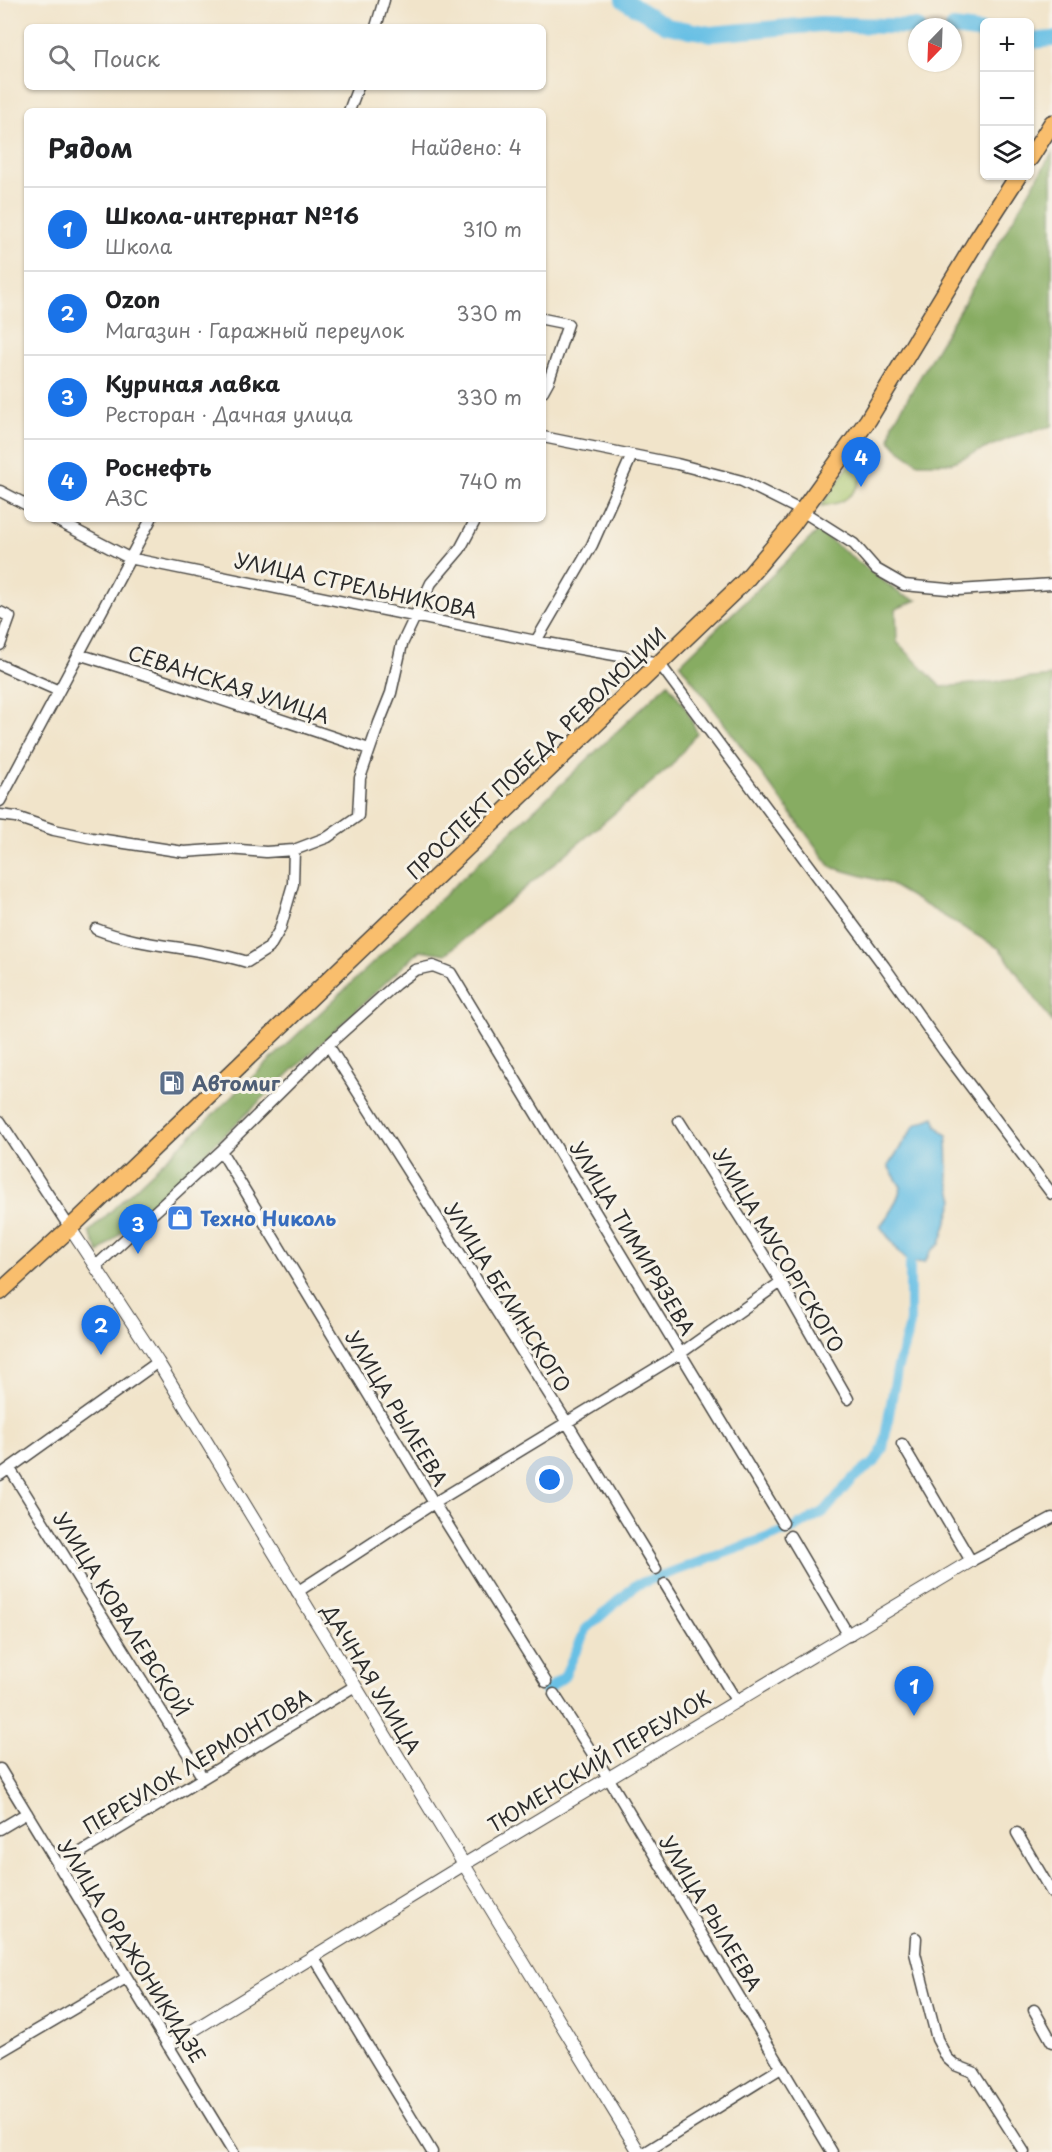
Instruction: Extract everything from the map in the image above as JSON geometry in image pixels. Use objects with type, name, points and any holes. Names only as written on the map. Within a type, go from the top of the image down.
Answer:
[{"type":"main road","points":[[1034,150],[1052,123]]},
{"type":"main road","name":"ПРОСПЕКТ ПОБЕДА РЕВОЛЮЦИИ","points":[[0,1292],[70,1228],[744,582],[802,512],[868,420],[1015,180]]},
{"type":"street","points":[[377,24],[384,0]]},
{"type":"street","points":[[350,108],[356,90]]},
{"type":"street","points":[[546,320],[568,324],[546,386]]},
{"type":"street","points":[[546,438],[677,464],[742,481],[802,512],[854,544],[876,568],[904,585],[958,590],[1052,584]]},
{"type":"street","points":[[536,640],[592,545],[632,455]]},
{"type":"street","points":[[0,491],[24,503]]},
{"type":"street","name":"УЛИЦА СТРЕЛЬНИКОВА","points":[[60,522],[129,558],[659,663]]},
{"type":"street","points":[[0,801],[149,522]]},
{"type":"street","points":[[0,815],[92,838],[184,852],[227,849],[266,852],[294,850],[328,837],[358,816],[360,778],[392,693],[402,645],[431,583],[460,549],[474,522]]},
{"type":"street","points":[[0,612],[10,617],[0,645]]},
{"type":"street","name":"СЕВАНСКАЯ УЛИЦА","points":[[78,654],[369,749]]},
{"type":"street","points":[[659,663],[1052,1194]]},
{"type":"street","points":[[0,665],[59,691]]},
{"type":"street","points":[[96,929],[115,937],[192,949],[248,962],[269,948],[280,929],[293,884],[294,850]]},
{"type":"street","name":"УЛИЦА ТИМИРЯЗЕВА","points":[[328,1045],[396,984],[415,970],[433,966],[451,974],[783,1523]]},
{"type":"street","points":[[96,1266],[221,1151],[328,1045]]},
{"type":"street","name":"УЛИЦА БЕЛИНСКОГО","points":[[328,1045],[566,1421],[656,1569]]},
{"type":"street","points":[[0,1121],[70,1228]]},
{"type":"street","name":"УЛИЦА МУСОРГСКОГО","points":[[679,1121],[781,1282],[848,1399]]},
{"type":"street","name":"УЛИЦА РЫЛЕЕВА","points":[[221,1151],[434,1503],[546,1682]]},
{"type":"street","name":"ДАЧНАЯ УЛИЦА","points":[[70,1228],[158,1362],[639,2152]]},
{"type":"street","points":[[297,1592],[434,1503],[681,1353],[781,1282]]},
{"type":"street","points":[[0,1475],[158,1362]]},
{"type":"street","points":[[902,1444],[971,1561]]},
{"type":"street","name":"УЛИЦА КОВАЛЕВСКОЙ","points":[[10,1469],[203,1778]]},
{"type":"street","name":"ТЮМЕНСКИЙ ПЕРЕУЛОК","points":[[169,2045],[463,1865],[971,1561],[1052,1518]]},
{"type":"street","points":[[790,1536],[849,1636]]},
{"type":"street","points":[[665,1584],[737,1702]]},
{"type":"street","name":"ПЕРЕУЛОК ЛЕРМОНТОВА","points":[[58,1866],[355,1686]]},
{"type":"street","name":"УЛИЦА РЫЛЕЕВА","points":[[554,1694],[609,1779],[832,2152]]},
{"type":"street","name":"УЛИЦА ОРДЖОНИКИДЗЕ","points":[[0,1769],[232,2152]]},
{"type":"street","points":[[0,1829],[27,1813]]},
{"type":"street","points":[[1017,1833],[1052,1893]]},
{"type":"street","points":[[916,1938],[915,1953],[937,2039],[947,2058],[955,2065],[973,2072],[1024,2152]]},
{"type":"street","points":[[313,1956],[432,2152]]},
{"type":"street","points":[[0,2052],[126,1978]]},
{"type":"street","points":[[1034,2010],[1052,2042]]},
{"type":"street","points":[[646,2152],[782,2068]]},
{"type":"green space","points":[[1052,153],[1052,426],[1015,436],[951,463],[918,463],[890,440],[893,423]]},
{"type":"green space","points":[[868,438],[863,474],[855,490],[840,502],[821,506]]},
{"type":"green space","points":[[818,531],[902,595],[917,600],[896,609],[897,642],[941,687],[1052,676],[1052,1022],[1000,949],[888,883],[831,867],[680,664]]},
{"type":"green space","points":[[668,683],[687,710],[697,733],[671,766],[446,954],[420,950],[99,1253],[89,1232]]},
{"type":"water","points":[[934,1117],[937,1126],[947,1136],[948,1177],[954,1200],[940,1244],[931,1251],[925,1262],[910,1263],[880,1226],[893,1208],[901,1187],[888,1166],[915,1125]]},
{"type":"waterway","points":[[623,0],[667,26],[711,34],[821,24],[908,27]]},
{"type":"waterway","points":[[962,29],[980,31]]},
{"type":"waterway","points":[[1034,41],[1052,39]]},
{"type":"waterway","points":[[545,1691],[564,1677],[586,1629],[636,1585],[794,1528],[825,1511],[852,1479],[875,1462],[883,1448],[897,1370],[910,1325],[910,1263]]},
{"type":"place","name":"Роснефть","points":[[861,487]]},
{"type":"place","name":"Автомиг","points":[[172,1083]]},
{"type":"place","name":"Техно Николь","points":[[180,1218]]},
{"type":"place","name":"Куриная лавка","points":[[138,1254]]},
{"type":"place","name":"Ozon","points":[[101,1355]]},
{"type":"place","name":"Школа-интернат №16","points":[[914,1716]]}]
